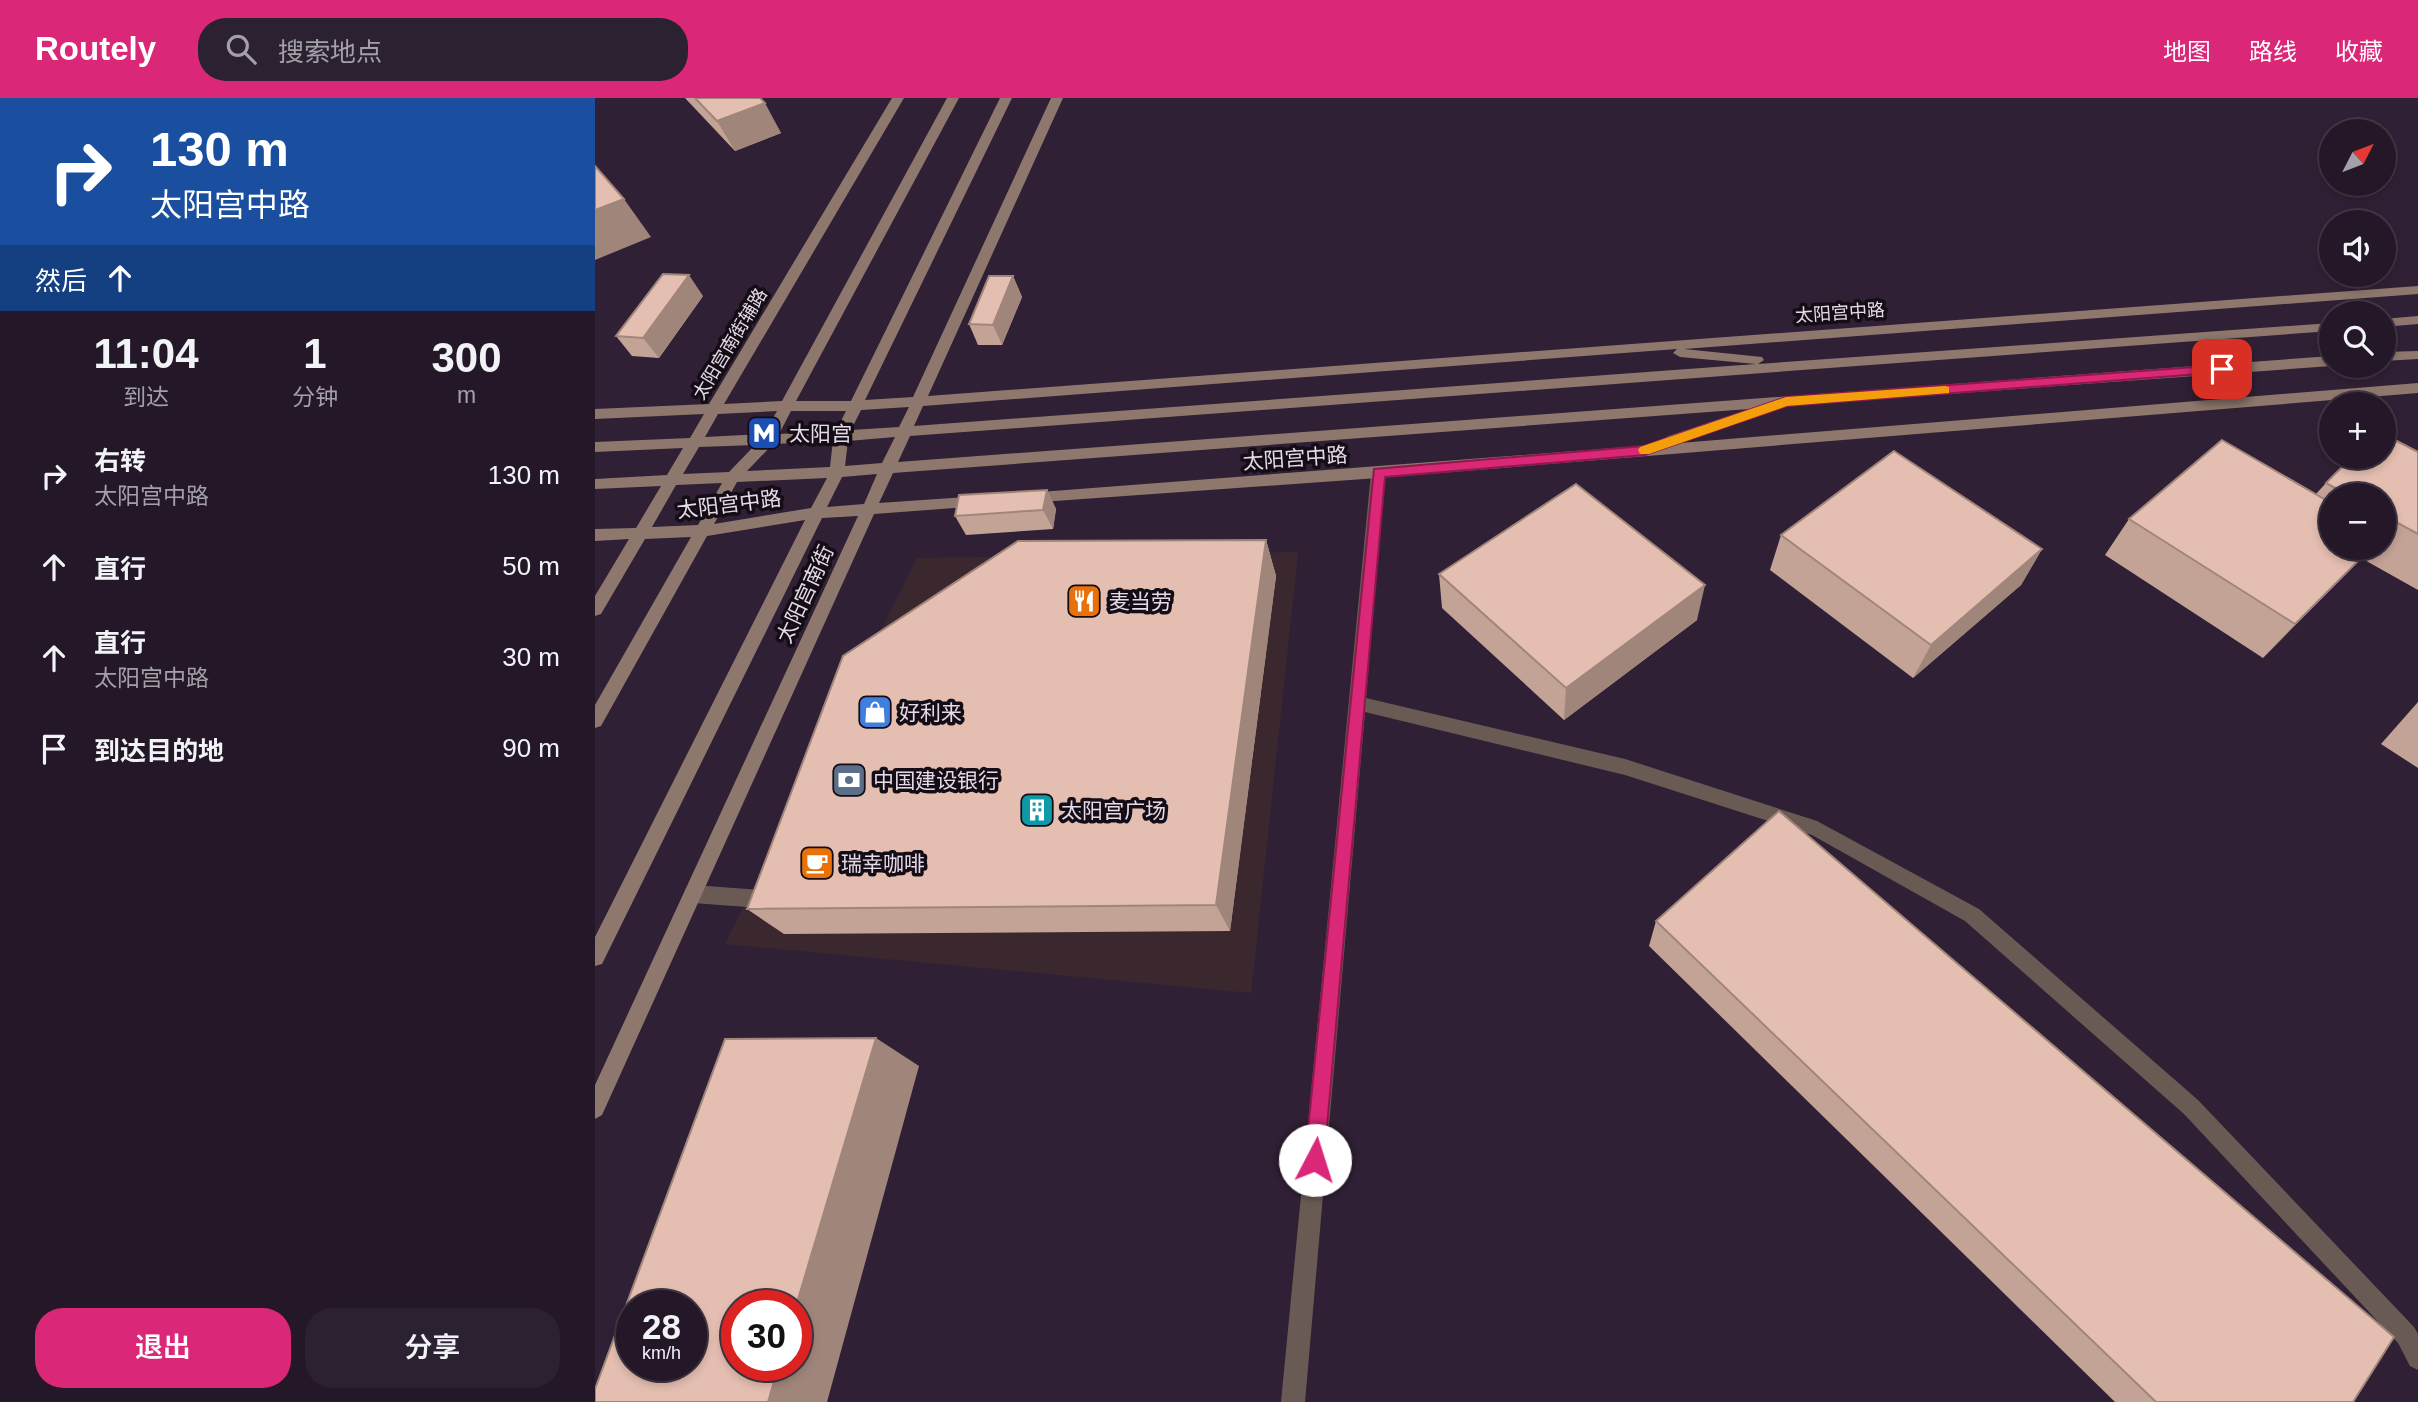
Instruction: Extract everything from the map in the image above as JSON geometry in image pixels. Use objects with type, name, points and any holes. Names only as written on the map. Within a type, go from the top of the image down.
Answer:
[{"type":"street","name":"太阳宫南街辅路","points":[[595,610],[898,98]]},
{"type":"street","points":[[595,721],[732,478],[769,439],[953,98]]},
{"type":"street","name":"太阳宫南街","points":[[595,957],[837,472],[841,436],[1006,98]]},
{"type":"street","name":"太阳宫南街","points":[[595,1108],[1057,98]]},
{"type":"street","name":"太阳宫中路","points":[[595,414],[855,406],[2418,290]]},
{"type":"street","points":[[2396,322],[2418,320]]},
{"type":"street","points":[[595,447],[841,436],[2319,328]]},
{"type":"street","points":[[1631,348],[1809,365]]},
{"type":"street","points":[[2396,356],[2418,355]]},
{"type":"street","name":"太阳宫中路","points":[[595,484],[837,472],[2319,362]]},
{"type":"street","name":"太阳宫中路","points":[[595,536],[703,531],[817,513],[1378,473],[2418,388]]},
{"type":"street","points":[[1645,450],[1786,402]]},
{"type":"street","points":[[1293,1402],[1378,473]]},
{"type":"street","points":[[1356,703],[1625,767],[1817,829],[1972,915],[2191,1107],[2406,1335],[2418,1358]]},
{"type":"street","points":[[693,894],[787,902]]},
{"type":"shaded area","name":"太阳宫广场","points":[[1298,552],[1251,993],[725,944],[917,558]]},
{"type":"building","points":[[695,98],[760,98],[765,103],[717,121]]},
{"type":"building","points":[[595,166],[624,199],[595,210]]},
{"type":"building","points":[[663,274],[689,275],[643,338],[616,336]]},
{"type":"building","points":[[989,276],[1013,276],[993,325],[969,324]]},
{"type":"building","points":[[2222,440],[2319,496],[2319,560],[2359,560],[2295,624],[2129,519]]},
{"type":"building","points":[[2396,442],[2418,452],[2418,534],[2396,522],[2396,483],[2326,483],[2340,469],[2396,469]]},
{"type":"building","points":[[1894,451],[2042,549],[1931,645],[1781,535]]},
{"type":"building","points":[[1576,484],[1705,585],[1566,688],[1439,574]]},
{"type":"building","points":[[1047,490],[1043,510],[955,516],[959,495]]},
{"type":"building","name":"太阳宫广场","points":[[1266,540],[1216,905],[747,909],[843,656],[1018,541]]},
{"type":"building","points":[[1779,811],[2394,1337],[2353,1402],[2156,1402],[1656,921]]},
{"type":"building","points":[[876,1038],[801,1290],[721,1290],[721,1381],[774,1381],[768,1402],[595,1402],[595,1389],[616,1332],[616,1381],[707,1381],[707,1290],[632,1290],[725,1039]]},
{"type":"slow traffic","points":[[1645,450],[1786,402],[1945,390]]},
{"type":"place","name":"太阳宫","points":[[764,433]]},
{"type":"place","name":"麦当劳","points":[[1084,601]]},
{"type":"place","name":"好利来","points":[[875,712]]},
{"type":"place","name":"中国建设银行","points":[[849,780]]},
{"type":"place","name":"太阳宫广场","points":[[1037,810]]},
{"type":"place","name":"瑞幸咖啡","points":[[817,863]]},
{"type":"route","points":[[1315,1160],[1378,473],[1645,450],[1786,402],[2222,369]]}]
